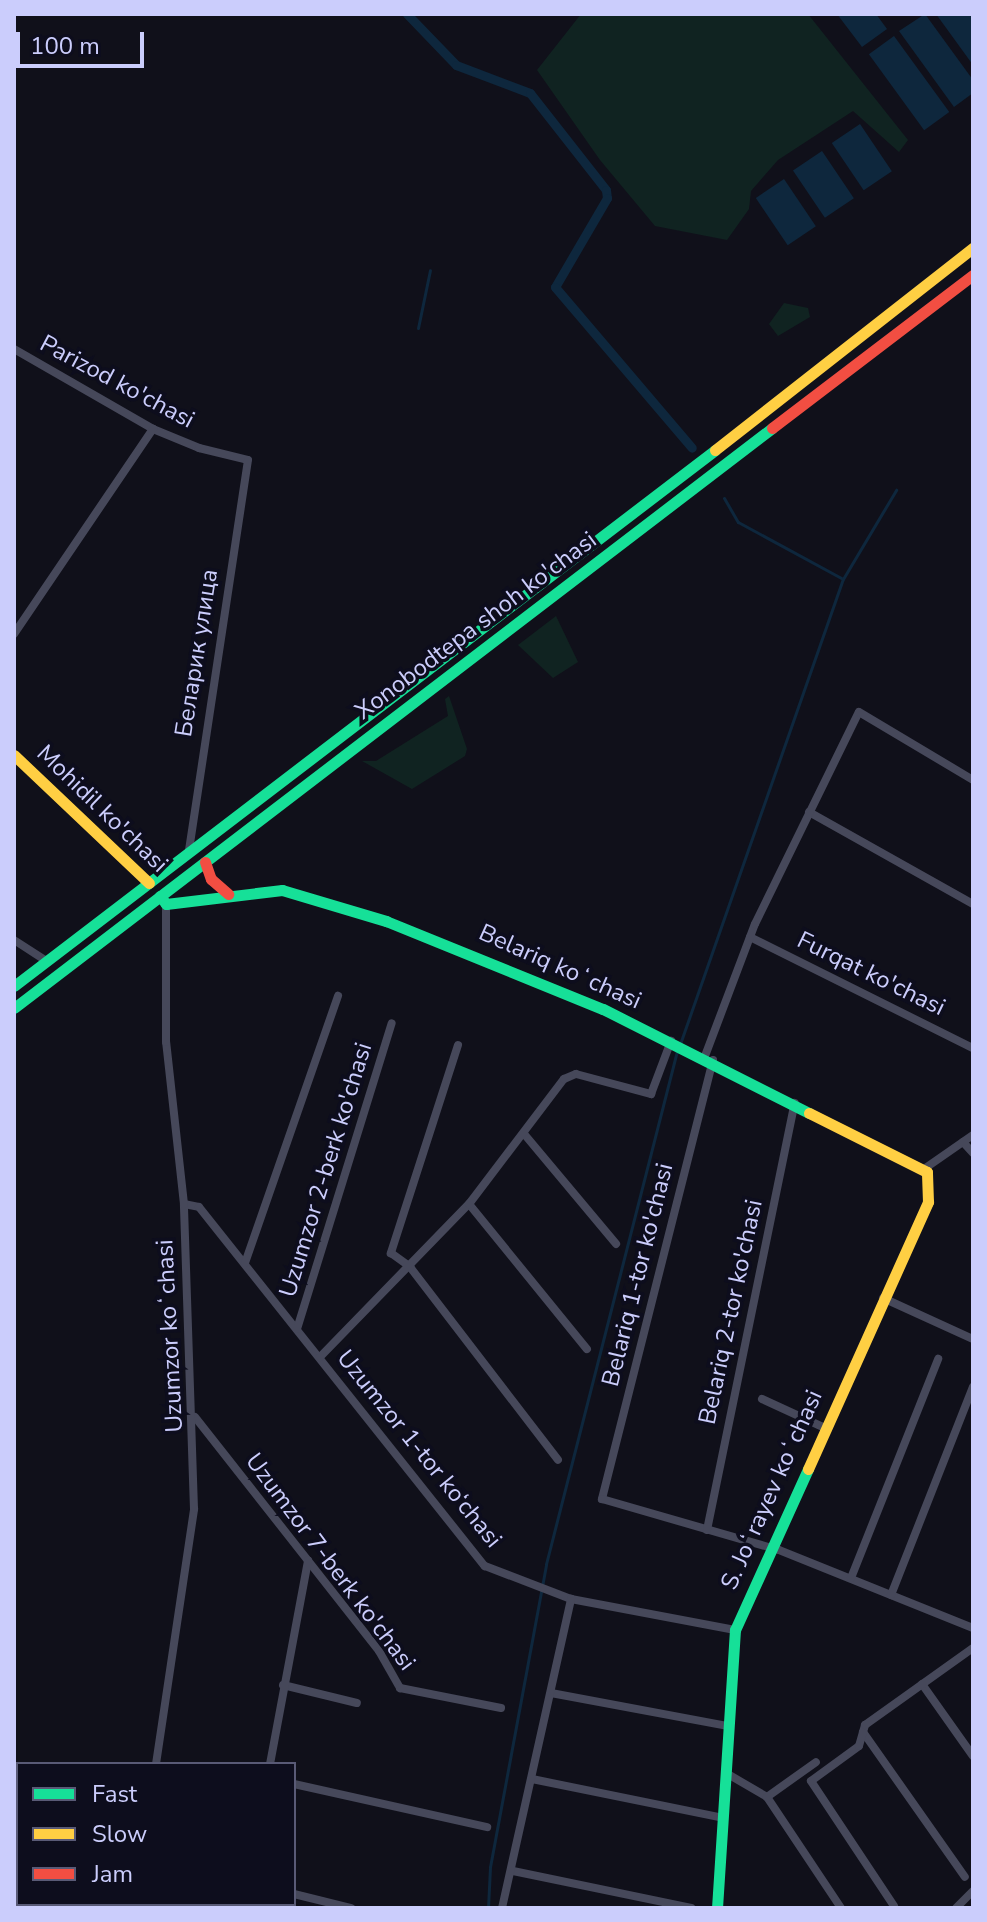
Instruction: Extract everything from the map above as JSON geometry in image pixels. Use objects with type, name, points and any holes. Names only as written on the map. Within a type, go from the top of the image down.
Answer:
[{"type":"main road","name":"Xonobodtepa shoh ko'chasi","points":[[14,986],[953,268],[973,248]]},
{"type":"main road","name":"Xonobodtepa shoh ko'chasi","points":[[14,1008],[163,900],[205,862],[970,277]]},
{"type":"main road","points":[[834,359],[844,372]]},
{"type":"main road","points":[[651,500],[665,500],[663,511]]},
{"type":"main road","points":[[407,686],[418,699]]},
{"type":"main road","name":"Mohidil ko'chasi","points":[[14,755],[149,883],[163,900]]},
{"type":"main road","points":[[205,862],[211,879],[228,894]]},
{"type":"main road","name":"Belariq koʻchasi","points":[[163,900],[292,891],[386,921],[512,968],[683,1046],[924,1169]]},
{"type":"main road","name":"S. Joʻrayev koʻchasi","points":[[717,1908],[735,1630],[823,1427],[928,1202],[930,1180],[924,1169]]},
{"type":"street","name":"Parizod ko'chasi","points":[[14,349],[153,429],[248,460]]},
{"type":"street","points":[[14,634],[153,429]]},
{"type":"street","name":"Беларик улица","points":[[189,852],[248,460]]},
{"type":"street","name":"Belariq 1-tor ko'chasi","points":[[707,1530],[602,1499],[709,1058],[750,937],[859,712],[973,780]]},
{"type":"street","points":[[809,812],[973,904]]},
{"type":"street","name":"Uzumzor koʻchasi","points":[[156,1762],[194,1509],[195,1416],[184,1204],[166,1042],[163,900]]},
{"type":"street","name":"Furqat ko'chasi","points":[[750,937],[973,1048]]},
{"type":"street","points":[[14,940],[46,961]]},
{"type":"street","points":[[245,1263],[338,996]]},
{"type":"street","name":"Uzumzor 2-berk ko'chasi","points":[[297,1329],[392,1023]]},
{"type":"street","points":[[320,1357],[469,1204],[570,1075],[651,1094],[671,1041]]},
{"type":"street","points":[[458,1045],[391,1253],[410,1267],[558,1460]]},
{"type":"street","name":"Belariq 2-tor ko'chasi","points":[[707,1530],[795,1103]]},
{"type":"street","points":[[525,1135],[616,1244]]},
{"type":"street","points":[[924,1169],[973,1135]]},
{"type":"street","points":[[963,1142],[973,1153]]},
{"type":"street","name":"Uzumzor 1-tor ko‘chasi","points":[[184,1204],[199,1207],[485,1566],[571,1599],[735,1630]]},
{"type":"street","points":[[469,1204],[587,1349]]},
{"type":"street","points":[[883,1298],[973,1339]]},
{"type":"street","points":[[851,1578],[938,1359]]},
{"type":"street","points":[[891,1595],[973,1387]]},
{"type":"street","points":[[762,1399],[823,1427]]},
{"type":"street","name":"Uzumzor 7-berk ko'chasi","points":[[195,1416],[379,1651],[400,1688],[501,1708]]},
{"type":"street","points":[[707,1530],[769,1550],[779,1550],[973,1628]]},
{"type":"street","points":[[270,1762],[308,1561]]},
{"type":"street","points":[[502,1908],[513,1871],[571,1599]]},
{"type":"street","points":[[894,1906],[810,1786],[815,1776],[859,1746],[865,1725],[973,1648]]},
{"type":"street","points":[[922,1684],[973,1756]]},
{"type":"street","points":[[283,1685],[357,1703]]},
{"type":"street","points":[[551,1693],[727,1726]]},
{"type":"street","points":[[863,1732],[965,1877]]},
{"type":"street","points":[[767,1797],[816,1762]]},
{"type":"street","points":[[726,1773],[767,1797],[841,1908]]},
{"type":"street","points":[[532,1779],[723,1818]]},
{"type":"street","points":[[296,1784],[487,1827]]},
{"type":"street","points":[[513,1871],[691,1908]]},
{"type":"street","points":[[956,1908],[973,1891]]},
{"type":"street","points":[[296,1894],[351,1908]]},
{"type":"street","points":[[134,1906],[144,1908]]},
{"type":"green space","points":[[581,14],[808,14],[908,140],[899,152],[853,111],[778,160],[751,191],[749,209],[727,240],[655,226],[600,160],[537,70]]},
{"type":"green space","points":[[784,303],[808,308],[810,317],[778,336],[769,324]]},
{"type":"green space","points":[[556,616],[578,662],[553,678],[518,645]]},
{"type":"green space","points":[[449,696],[467,749],[465,756],[412,789],[362,761],[376,761],[448,716],[445,699]]},
{"type":"water","points":[[837,14],[876,14],[887,29],[862,47]]},
{"type":"water","points":[[925,14],[973,80],[973,93],[954,107],[899,31]]},
{"type":"water","points":[[936,14],[973,14],[973,65]]},
{"type":"water","points":[[894,36],[949,112],[924,130],[869,54]]},
{"type":"water","points":[[860,124],[892,171],[864,190],[832,143]]},
{"type":"water","points":[[822,151],[854,198],[825,218],[793,171]]},
{"type":"water","points":[[784,179],[816,226],[788,245],[756,198]]},
{"type":"waterway","points":[[407,14],[456,65],[530,93],[606,190],[607,198],[555,287],[692,448]]},
{"type":"waterway","points":[[418,328],[430,270]]},
{"type":"waterway","points":[[680,1044],[843,579],[896,490]]},
{"type":"waterway","points":[[724,498],[738,522],[843,579]]},
{"type":"waterway","points":[[488,1908],[490,1867],[546,1564],[677,1051]]},
{"type":"traffic: fast","points":[[14,1008],[772,428]]},
{"type":"traffic: fast","points":[[14,986],[715,450]]},
{"type":"traffic: fast","points":[[160,896],[166,904],[282,890],[386,921],[603,1009],[809,1113]]},
{"type":"traffic: fast","points":[[717,1908],[735,1630],[808,1469]]},
{"type":"traffic: slow","points":[[715,450],[973,248]]},
{"type":"traffic: slow","points":[[14,755],[149,883]]},
{"type":"traffic: slow","points":[[808,1469],[928,1202],[927,1172],[809,1113]]},
{"type":"traffic: jam","points":[[772,428],[973,275]]},
{"type":"traffic: jam","points":[[205,862],[211,879],[228,894]]}]
